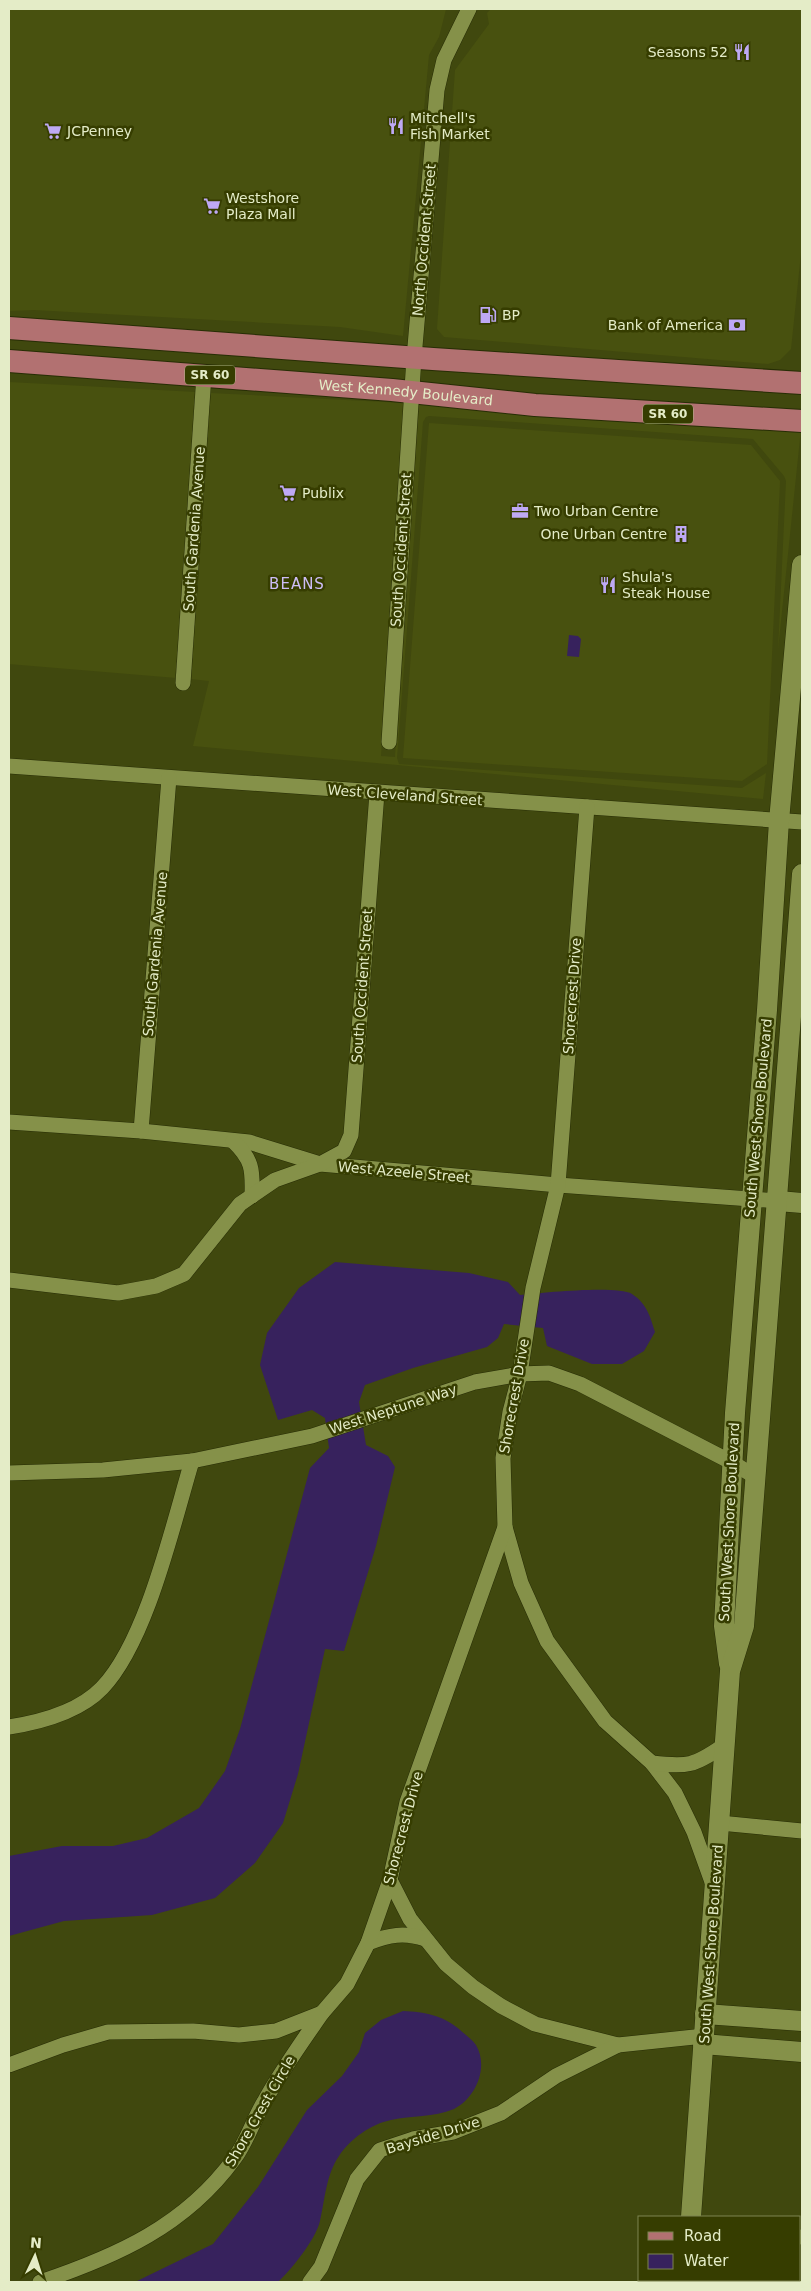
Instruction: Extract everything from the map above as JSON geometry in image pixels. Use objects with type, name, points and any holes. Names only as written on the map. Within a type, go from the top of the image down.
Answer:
[{"type":"main road","name":"SR 60","points":[[9,328],[414,358],[802,383]]},
{"type":"main road","points":[[9,349],[45,331]]},
{"type":"main road","points":[[204,375],[207,343]]},
{"type":"main road","name":"West Kennedy Boulevard","points":[[9,361],[412,392],[544,405],[802,421]]},
{"type":"street","name":"North Occident Street","points":[[414,358],[436,90],[444,60],[469,9]]},
{"type":"street","name":"South Occident Street","points":[[389,742],[414,358]]},
{"type":"street","name":"South Gardenia Avenue","points":[[183,683],[204,375]]},
{"type":"street","name":"South West Shore Boulevard","points":[[730,1671],[724,1626],[734,1463],[735,1414],[779,821],[802,564]]},
{"type":"street","name":"West Cleveland Street","points":[[9,766],[802,822]]},
{"type":"street","name":"South Gardenia Avenue","points":[[140,1131],[170,778]]},
{"type":"street","name":"South Occident Street","points":[[320,1164],[344,1150],[351,1134],[377,793]]},
{"type":"street","name":"Shorecrest Drive","points":[[322,2013],[347,1984],[368,1943],[390,1880],[407,1802],[505,1527],[503,1458],[510,1412],[520,1374],[523,1341],[533,1288],[558,1185],[586,807]]},
{"type":"street","name":"South West Shore Boulevard","points":[[691,2216],[703,2040],[716,1891],[723,1746],[730,1671],[744,1626],[754,1476],[778,1202],[802,874]]},
{"type":"street","name":"West Azeele Street","points":[[9,1122],[140,1131],[249,1142],[320,1164],[558,1185],[802,1203]]},
{"type":"street","points":[[233,1141],[247,1154],[253,1174],[252,1196]]},
{"type":"street","points":[[9,1280],[118,1294],[156,1286],[184,1274],[240,1204],[275,1180],[320,1164]]},
{"type":"street","name":"West Neptune Way","points":[[9,1473],[103,1470],[192,1461],[312,1436],[475,1382],[520,1374],[549,1372],[580,1384],[734,1463],[754,1476]]},
{"type":"street","points":[[9,1728],[32,1723],[72,1710],[102,1688],[127,1654],[154,1586],[192,1461]]},
{"type":"street","points":[[505,1527],[521,1583],[547,1641],[605,1721],[652,1763],[675,1793],[694,1832],[716,1891]]},
{"type":"street","points":[[652,1763],[677,1766],[700,1762],[723,1746]]},
{"type":"street","points":[[720,1823],[802,1831]]},
{"type":"street","points":[[390,1880],[410,1918],[446,1964],[473,1987],[501,2006],[535,2024],[618,2045],[703,2040],[802,2052]]},
{"type":"street","points":[[368,1943],[396,1934],[410,1934],[425,1939]]},
{"type":"street","points":[[9,2065],[63,2045],[108,2032],[193,2031],[239,2035],[276,2031],[322,2013]]},
{"type":"street","name":"Shore Crest Circle","points":[[40,2282],[74,2271],[143,2239],[186,2212],[217,2181],[236,2157],[263,2102],[322,2013]]},
{"type":"street","points":[[706,2014],[802,2021]]},
{"type":"street","name":"Bayside Drive","points":[[310,2282],[321,2267],[357,2179],[380,2150],[413,2139],[453,2132],[502,2113],[556,2076],[618,2045]]},
{"type":"shaded area","name":"Westshore Plaza Mall","points":[[9,9],[446,9],[439,37],[429,55],[403,336],[340,327],[34,310],[9,311]]},
{"type":"shaded area","points":[[491,9],[802,9],[802,244],[791,349],[780,360],[768,364],[444,337],[437,329],[455,70],[489,24],[487,13]]},
{"type":"shaded area","points":[[9,382],[196,392],[177,678],[9,664]]},
{"type":"shaded area","points":[[210,393],[404,403],[381,756],[395,757],[418,404],[801,429],[778,650],[786,481],[784,476],[753,439],[429,416],[423,422],[397,758],[399,764],[742,788],[766,773],[763,799],[193,746],[209,681],[191,679]]},
{"type":"shaded area","points":[[429,423],[751,445],[780,481],[767,764],[742,781],[403,758]]},
{"type":"water","points":[[569,635],[578,636],[581,639],[579,657],[567,656]]},
{"type":"water","points":[[335,1262],[469,1273],[508,1282],[520,1295],[578,1290],[624,1291],[632,1294],[645,1306],[655,1332],[644,1351],[622,1364],[592,1364],[547,1346],[543,1328],[504,1324],[498,1338],[487,1347],[413,1368],[365,1385],[359,1402],[366,1445],[388,1456],[395,1467],[376,1546],[344,1651],[325,1649],[298,1774],[283,1823],[255,1863],[215,1898],[152,1915],[64,1921],[9,1936],[9,1856],[62,1846],[113,1846],[147,1838],[199,1808],[225,1771],[240,1729],[310,1468],[329,1448],[325,1418],[312,1410],[278,1420],[260,1365],[267,1333],[299,1288]]},
{"type":"water","points":[[403,2011],[426,2013],[440,2017],[453,2024],[476,2045],[480,2054],[481,2072],[469,2097],[462,2104],[446,2112],[383,2122],[362,2133],[349,2144],[339,2156],[331,2171],[320,2221],[314,2236],[296,2262],[278,2282],[135,2282],[213,2244],[258,2187],[307,2110],[342,2076],[359,2052],[365,2033],[381,2020]]},
{"type":"place","name":"Seasons 52","points":[[742,52]]},
{"type":"place","name":"Mitchell's Fish Market","points":[[396,126]]},
{"type":"place","name":"JCPenney","points":[[53,131]]},
{"type":"place","name":"Westshore Plaza Mall","points":[[212,206]]},
{"type":"place","name":"BP","points":[[488,315]]},
{"type":"place","name":"Bank of America","points":[[737,325]]},
{"type":"place","name":"Publix","points":[[288,493]]},
{"type":"place","name":"Two Urban Centre","points":[[520,511]]},
{"type":"place","name":"One Urban Centre","points":[[681,534]]},
{"type":"place","name":"Shula's Steak House","points":[[608,585]]},
{"type":"district","name":"BEANS","points":[[297,584]]}]
